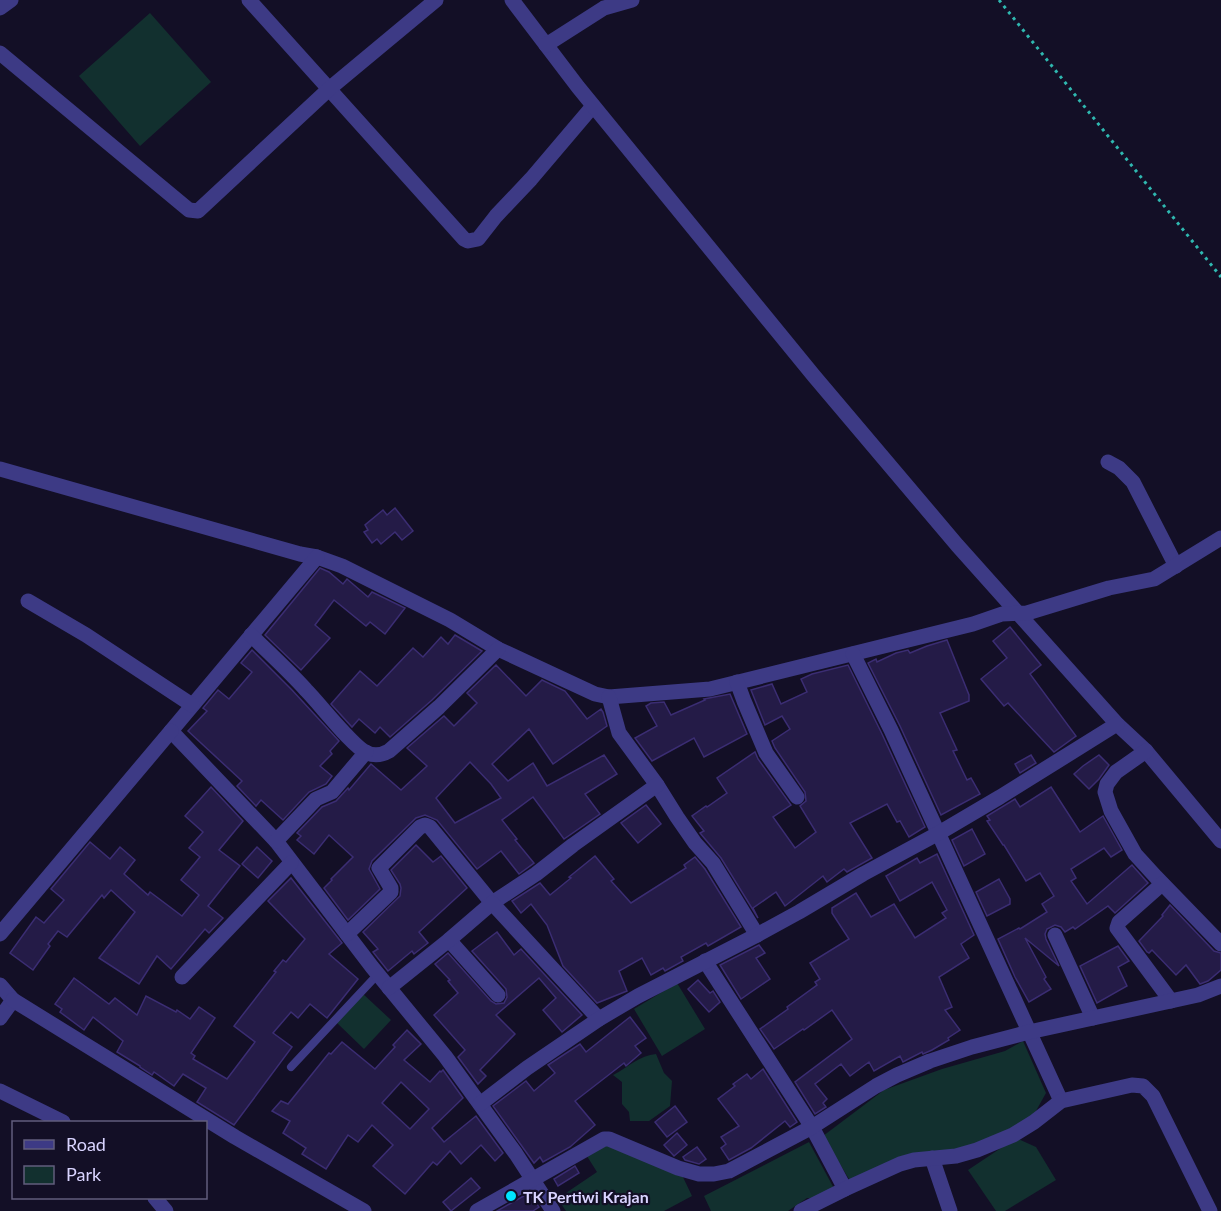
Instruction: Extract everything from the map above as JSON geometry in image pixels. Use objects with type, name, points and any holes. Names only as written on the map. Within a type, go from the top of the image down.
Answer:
[{"type":"street","points":[[249,0],[468,241],[478,238],[593,106]]},
{"type":"street","points":[[0,53],[189,210],[198,211],[330,89],[436,0]]},
{"type":"street","points":[[512,0],[593,106],[957,545],[1117,724],[1146,751],[1221,841]]},
{"type":"street","points":[[546,45],[604,8],[632,0]]},
{"type":"street","points":[[1107,462],[1119,468],[1133,482],[1176,566]]},
{"type":"street","points":[[0,469],[317,557],[342,566],[450,620],[498,649],[595,694],[609,698],[710,689],[974,624],[1002,614],[1027,613],[1109,588],[1160,577],[1221,538]]},
{"type":"street","points":[[0,934],[317,557]]},
{"type":"street","points":[[28,601],[86,635],[192,705]]},
{"type":"street","points":[[251,635],[350,738],[366,752],[377,755],[389,751],[439,707],[498,649]]},
{"type":"street","points":[[852,654],[891,730],[1061,1101]]},
{"type":"street","points":[[737,681],[766,753],[797,797]]},
{"type":"street","points":[[609,698],[619,733],[657,784],[695,843],[713,863],[757,935]]},
{"type":"street","points":[[480,1104],[527,1068],[599,1019],[638,996],[757,935],[939,833],[1117,724]]},
{"type":"street","points":[[171,731],[276,841],[389,988],[445,1056],[553,1211]]},
{"type":"street","points":[[1146,751],[1116,772],[1107,784],[1106,792],[1111,811],[1136,854],[1221,944]]},
{"type":"street","points":[[276,841],[316,800],[332,792],[366,752]]},
{"type":"street","points":[[389,988],[492,903],[536,874],[657,784]]},
{"type":"street","points":[[347,934],[391,892],[391,888],[380,871],[380,866],[420,827],[425,825],[430,827],[492,903],[599,1019]]},
{"type":"street","points":[[182,977],[291,863]]},
{"type":"street","points":[[1162,884],[1119,922],[1117,928],[1171,1001]]},
{"type":"street","points":[[1055,935],[1093,1018]]},
{"type":"street","points":[[449,940],[498,995]]},
{"type":"street","points":[[705,961],[812,1127],[845,1189]]},
{"type":"street","points":[[0,984],[13,1000],[235,1137],[364,1211]]},
{"type":"street","points":[[477,1211],[604,1139],[699,1174],[729,1171],[812,1127],[876,1086],[930,1061],[1029,1032],[1198,995],[1221,986]]},
{"type":"street","points":[[0,1018],[13,1000]]},
{"type":"street","points":[[801,1211],[900,1164],[914,1160],[956,1156],[1013,1135],[1061,1101],[1132,1085],[1143,1086],[1154,1096],[1210,1211]]},
{"type":"street","points":[[0,1091],[61,1121]]},
{"type":"street","points":[[932,1158],[950,1211]]},
{"type":"street","points":[[157,1199],[166,1211]]},
{"type":"lane","points":[[291,1067],[378,974]]},
{"type":"path","points":[[999,0],[1221,278]]},
{"type":"green space","points":[[150,13],[211,82],[140,146],[79,76]]},
{"type":"green space","points":[[677,983],[705,1029],[662,1056],[634,1009]]},
{"type":"green space","points":[[362,993],[391,1020],[364,1049],[335,1021]]},
{"type":"green space","points":[[1023,1041],[1046,1093],[1032,1118],[987,1140],[852,1184],[823,1136],[884,1090],[942,1069],[1005,1051]]},
{"type":"green space","points":[[656,1054],[664,1073],[672,1081],[670,1106],[649,1121],[630,1121],[629,1112],[622,1104],[622,1082],[613,1075],[639,1059]]},
{"type":"green space","points":[[1016,1138],[1036,1147],[1056,1180],[1005,1211],[996,1211],[968,1170]]},
{"type":"green space","points":[[607,1142],[681,1173],[692,1196],[664,1211],[566,1211],[559,1201],[560,1197],[597,1172],[585,1153]]},
{"type":"green space","points":[[809,1142],[837,1194],[826,1199],[807,1198],[788,1211],[711,1211],[704,1196]]},
{"type":"building","points":[[395,508],[413,531],[402,540],[395,532],[381,544],[377,539],[372,543],[364,532],[368,530],[365,525],[383,510],[387,515]]},
{"type":"building","points":[[320,568],[329,572],[343,584],[347,579],[368,597],[372,592],[405,608],[385,634],[370,622],[366,626],[334,600],[315,625],[330,638],[301,670],[265,635]]},
{"type":"building","points":[[1010,627],[1041,665],[1030,674],[1076,736],[1054,752],[1008,703],[1004,706],[981,679],[1007,658],[993,641]]},
{"type":"building","points":[[455,635],[482,651],[390,737],[380,727],[375,733],[359,719],[352,727],[331,704],[360,671],[377,686],[413,648],[423,657],[441,637],[448,644]]},
{"type":"building","points":[[947,640],[969,695],[969,701],[940,713],[957,750],[953,751],[967,780],[971,778],[980,794],[941,815],[868,663],[876,659],[877,662],[908,650],[910,653]]},
{"type":"building","points":[[252,650],[339,741],[330,751],[332,754],[320,766],[332,776],[326,784],[309,792],[283,820],[261,800],[256,806],[237,786],[242,781],[188,731],[207,711],[203,708],[218,690],[229,699],[252,672],[241,663]]},
{"type":"building","points":[[496,665],[526,696],[542,680],[565,691],[587,719],[601,709],[607,726],[553,764],[529,729],[492,764],[508,781],[533,763],[547,786],[604,755],[617,774],[585,794],[600,814],[564,839],[533,797],[502,820],[534,863],[519,874],[501,851],[477,869],[437,820],[425,815],[416,818],[372,861],[369,869],[380,889],[348,920],[324,888],[353,857],[329,835],[314,854],[297,840],[301,836],[297,833],[322,807],[336,801],[348,788],[349,790],[371,764],[401,790],[427,766],[407,748],[444,716],[454,726],[477,703],[467,693]],"holes":[[[470,762],[501,798],[455,823],[436,798]]]},
{"type":"building","points":[[848,665],[925,827],[909,837],[887,804],[850,823],[872,858],[847,872],[844,869],[827,882],[823,876],[785,906],[776,892],[753,908],[758,918],[721,858],[700,833],[704,831],[692,816],[727,793],[717,778],[755,752],[791,805],[773,817],[795,848],[816,832],[800,806],[806,801],[805,792],[772,741],[790,729],[782,716],[765,725],[751,690],[772,684],[781,704],[807,692],[801,679]]},
{"type":"building","points":[[730,694],[747,734],[704,757],[694,738],[652,761],[635,738],[657,726],[646,706],[651,703],[664,702],[671,715],[704,699]]},
{"type":"building","points":[[1031,755],[1036,763],[1020,773],[1015,764]]},
{"type":"building","points":[[1099,755],[1109,765],[1089,789],[1074,774]]},
{"type":"building","points":[[211,787],[243,821],[219,850],[240,866],[208,906],[223,918],[209,933],[205,929],[171,969],[157,956],[139,984],[99,958],[135,912],[111,890],[104,898],[102,895],[67,937],[58,931],[33,970],[10,953],[36,917],[44,923],[64,900],[51,889],[90,842],[110,859],[120,847],[135,860],[124,874],[148,895],[150,892],[182,916],[199,895],[181,880],[200,857],[189,848],[203,832],[185,816]]},
{"type":"building","points":[[1051,787],[1080,832],[1103,816],[1122,850],[1111,857],[1104,848],[1071,869],[1076,878],[1071,881],[1087,904],[1132,865],[1148,883],[1115,913],[1108,906],[1075,929],[1073,927],[1065,932],[1061,927],[1055,925],[1047,929],[1046,939],[1059,966],[1025,938],[1051,989],[1029,1002],[998,939],[1020,929],[1047,912],[1042,904],[1054,896],[1040,873],[1026,881],[987,821],[990,820],[987,816],[1015,799],[1020,807]]},
{"type":"building","points":[[646,805],[661,824],[638,843],[621,823]]},
{"type":"building","points":[[972,829],[985,854],[964,866],[952,840]]},
{"type":"building","points":[[416,845],[433,862],[441,856],[467,888],[419,932],[428,943],[414,954],[412,951],[388,971],[373,952],[378,949],[363,932],[400,896],[400,884],[391,870]]},
{"type":"building","points":[[257,847],[272,861],[258,878],[242,864]]},
{"type":"building","points":[[937,854],[974,935],[961,944],[969,958],[939,977],[952,1007],[945,1010],[960,1030],[932,1050],[923,1054],[922,1052],[903,1062],[900,1056],[874,1071],[869,1062],[850,1076],[841,1064],[815,1084],[827,1099],[823,1103],[826,1107],[815,1114],[795,1082],[852,1039],[832,1010],[774,1049],[760,1029],[817,985],[815,982],[820,979],[810,963],[849,939],[832,913],[832,908],[856,893],[871,917],[894,904],[915,938],[946,918],[942,913],[947,910],[932,882],[900,901],[886,876],[917,858],[920,863]]},
{"type":"building","points":[[595,856],[614,879],[611,881],[631,903],[686,868],[684,865],[695,857],[741,927],[708,946],[706,943],[681,957],[683,961],[665,971],[663,968],[651,975],[642,958],[619,971],[627,991],[597,1003],[563,966],[547,925],[531,904],[521,913],[512,901],[540,883],[550,895]]},
{"type":"building","points":[[291,878],[342,943],[329,954],[358,979],[327,1018],[310,1004],[298,1018],[291,1012],[273,1033],[292,1047],[234,1125],[197,1102],[206,1088],[183,1074],[174,1086],[154,1072],[152,1075],[117,1052],[123,1041],[93,1017],[84,1030],[60,1012],[62,1009],[55,1004],[74,978],[109,1004],[115,998],[137,1015],[146,996],[176,1012],[177,1010],[190,1019],[199,1007],[215,1018],[191,1053],[195,1056],[193,1059],[227,1079],[255,1042],[234,1026],[276,972],[274,971],[283,960],[286,962],[305,939],[268,901]]},
{"type":"building","points":[[999,879],[1010,899],[1010,904],[987,916],[976,892]]},
{"type":"building","points":[[1170,905],[1214,951],[1221,953],[1221,970],[1208,981],[1200,984],[1186,965],[1176,975],[1152,950],[1147,952],[1139,941],[1163,916]]},
{"type":"building","points":[[497,932],[514,955],[521,949],[582,1015],[562,1032],[543,1010],[556,998],[539,978],[496,1015],[515,1034],[480,1070],[486,1076],[478,1084],[458,1057],[465,1050],[434,1015],[458,993],[448,981],[450,980],[435,964],[448,953],[491,1001],[496,1004],[504,1003],[507,997],[506,989],[472,951]]},
{"type":"building","points":[[759,945],[765,953],[756,958],[770,979],[741,999],[720,965]]},
{"type":"building","points":[[1118,946],[1129,961],[1118,967],[1127,986],[1097,1003],[1080,966]]},
{"type":"building","points":[[698,980],[710,993],[713,991],[720,1002],[709,1012],[688,989]]},
{"type":"building","points":[[630,1017],[646,1038],[635,1046],[641,1053],[626,1066],[624,1063],[575,1101],[595,1125],[570,1147],[543,1162],[540,1157],[534,1163],[493,1106],[526,1081],[534,1091],[555,1073],[548,1065],[580,1044],[586,1052]]},
{"type":"building","points":[[407,1030],[421,1044],[404,1060],[430,1082],[443,1070],[463,1098],[432,1128],[444,1142],[476,1116],[503,1153],[495,1161],[481,1145],[461,1164],[450,1151],[437,1165],[433,1162],[405,1194],[373,1166],[393,1145],[372,1125],[358,1142],[348,1135],[326,1169],[302,1154],[306,1148],[283,1133],[290,1121],[272,1111],[281,1101],[288,1104],[329,1053],[331,1054],[342,1042],[375,1069],[395,1047],[393,1045]],"holes":[[[401,1082],[429,1109],[410,1129],[382,1103]]]},
{"type":"building","points":[[763,1069],[797,1122],[790,1127],[785,1121],[751,1148],[729,1160],[721,1148],[726,1144],[721,1137],[739,1126],[718,1099],[747,1074],[751,1079]]},
{"type":"building","points":[[675,1106],[687,1122],[667,1137],[655,1122]]},
{"type":"building","points":[[677,1133],[687,1145],[674,1156],[664,1145]]},
{"type":"building","points":[[697,1147],[706,1159],[699,1164],[685,1160],[683,1157]]},
{"type":"building","points":[[575,1166],[579,1173],[558,1186],[554,1179]]},
{"type":"building","points":[[471,1178],[480,1188],[451,1211],[443,1202]]},
{"type":"building","points":[[529,1193],[539,1207],[533,1211],[497,1211]]},
{"type":"place","name":"TK Pertiwi Krajan","points":[[511,1196]]}]
